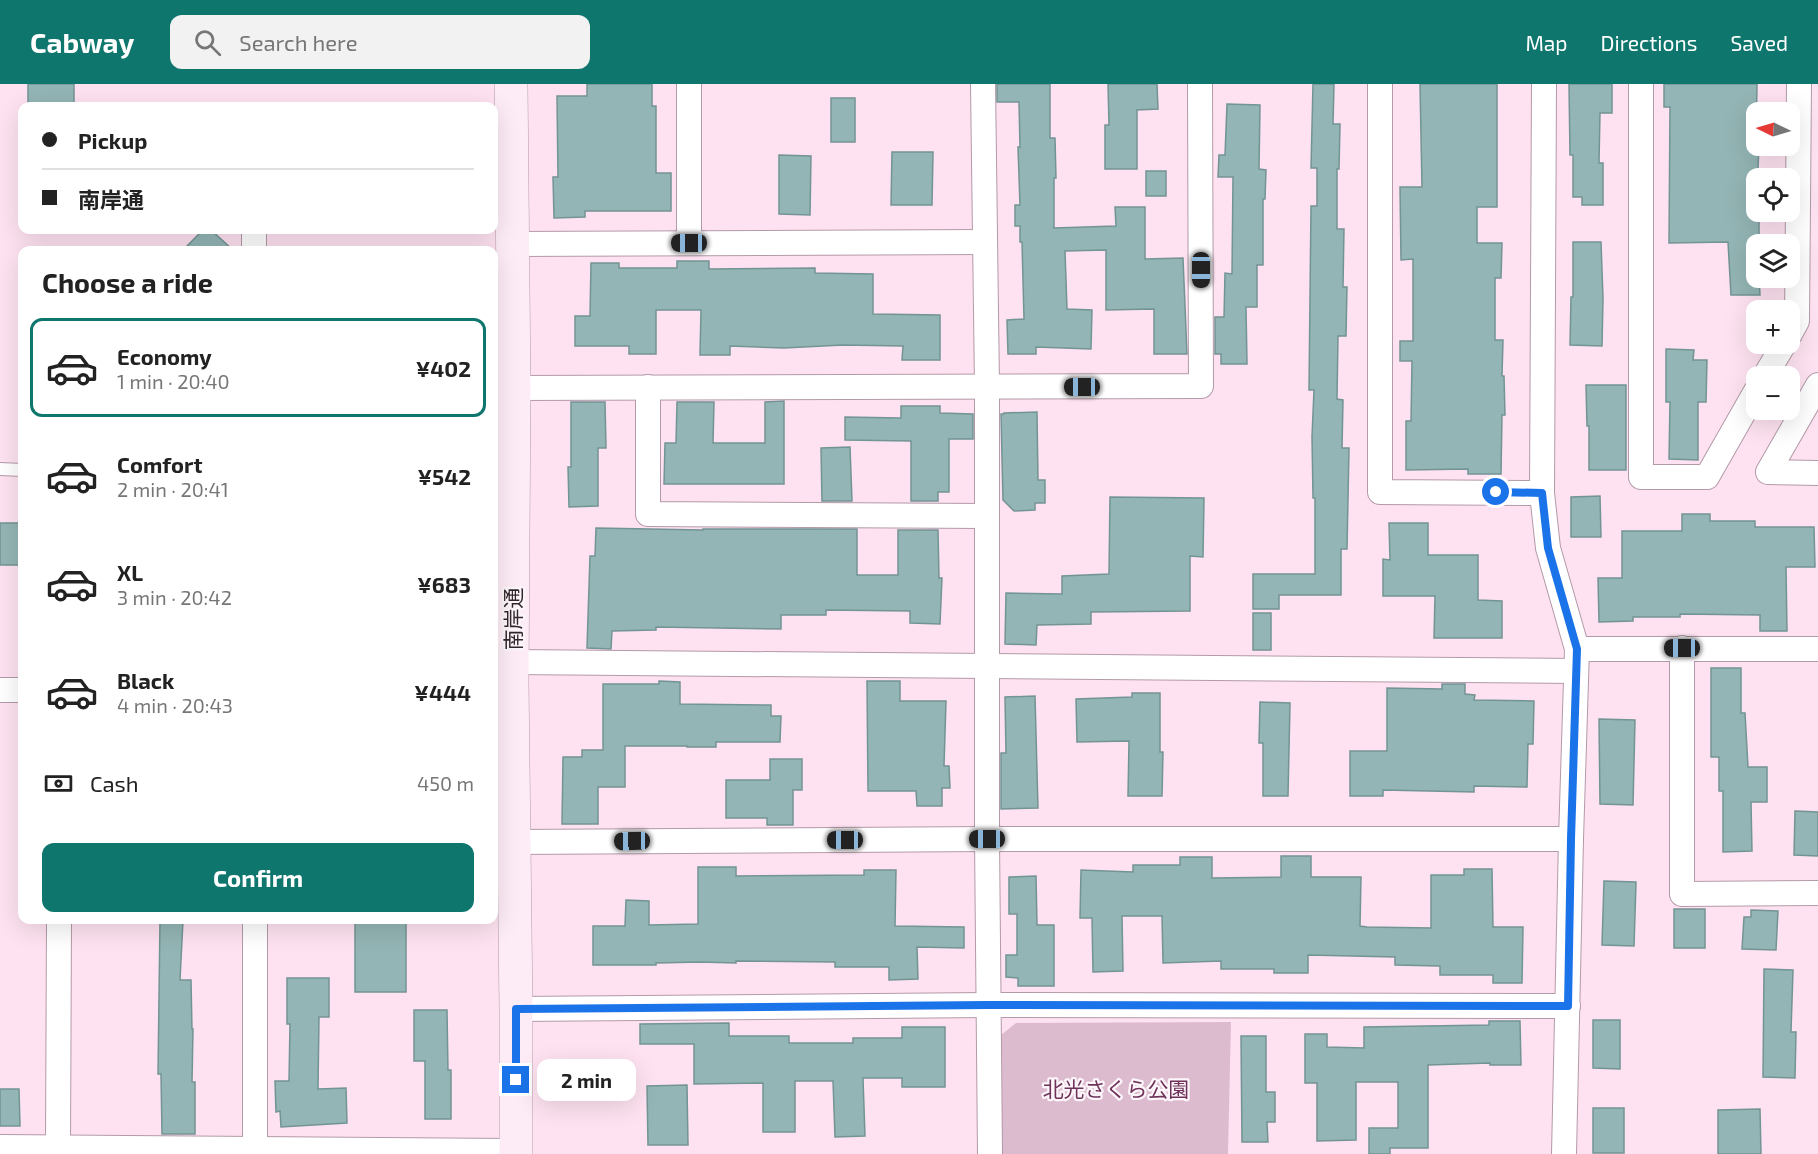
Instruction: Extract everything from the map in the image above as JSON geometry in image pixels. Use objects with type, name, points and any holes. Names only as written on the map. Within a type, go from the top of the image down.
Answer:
[{"type":"main road","name":"南岸通","points":[[511,84],[502,210],[512,244],[514,388],[506,676],[514,842],[515,1153]]},
{"type":"street","points":[[689,84],[689,243]]},
{"type":"street","points":[[982,84],[987,387],[990,1154]]},
{"type":"street","points":[[514,388],[1201,386],[1200,84]]},
{"type":"street","points":[[1380,84],[1380,492],[1542,493]]},
{"type":"street","points":[[1544,84],[1542,493],[1548,548],[1577,660],[1564,1154]]},
{"type":"street","points":[[1641,84],[1641,477],[1707,477],[1746,409]]},
{"type":"street","points":[[1797,300],[1799,84]]},
{"type":"street","points":[[512,244],[984,242]]},
{"type":"street","points":[[1818,385],[1768,472],[1818,473]]},
{"type":"street","points":[[648,387],[648,514],[987,516]]},
{"type":"street","points":[[506,676],[987,667],[1577,660],[1682,648],[1818,649]]},
{"type":"street","points":[[1682,648],[1682,894],[1818,894]]},
{"type":"street","points":[[0,690],[18,690]]},
{"type":"street","points":[[514,842],[1571,839]]},
{"type":"street","points":[[58,1147],[59,924]]},
{"type":"street","points":[[255,924],[255,1152]]},
{"type":"street","points":[[516,1009],[988,1005],[1568,1006]]},
{"type":"street","points":[[0,1147],[255,1152],[515,1153]]},
{"type":"lane","points":[[0,469],[18,470]]},
{"type":"green space","name":"北光さくら公園","points":[[1231,1022],[1228,1154],[1003,1154],[1000,1151],[1001,1035],[1016,1023]]},
{"type":"building","points":[[28,84],[74,84],[74,102],[28,102]]},
{"type":"building","points":[[587,84],[652,84],[652,106],[656,106],[656,173],[671,173],[671,211],[585,211],[585,217],[554,218],[553,177],[558,177],[557,96],[587,96]]},
{"type":"building","points":[[997,84],[1050,84],[1050,138],[1055,138],[1054,228],[1116,226],[1115,207],[1145,207],[1145,259],[1183,258],[1187,354],[1154,354],[1154,309],[1106,310],[1106,250],[1065,251],[1067,309],[1092,310],[1091,349],[1036,347],[1036,354],[1008,354],[1007,320],[1024,319],[1022,242],[1020,242],[1020,226],[1015,226],[1015,205],[1020,205],[1019,102],[997,102]]},
{"type":"building","points":[[1108,84],[1157,84],[1158,109],[1137,110],[1137,169],[1105,169],[1105,125],[1109,125]]},
{"type":"building","points":[[1313,84],[1334,84],[1333,124],[1340,124],[1337,229],[1344,229],[1343,287],[1347,287],[1346,336],[1338,336],[1337,399],[1343,400],[1342,448],[1349,448],[1347,549],[1341,549],[1341,595],[1279,595],[1279,609],[1253,609],[1253,574],[1315,574],[1312,437],[1314,390],[1309,390],[1311,206],[1317,206],[1317,168],[1311,168]]},
{"type":"building","points":[[1420,84],[1497,84],[1497,207],[1477,207],[1477,243],[1502,243],[1501,278],[1495,278],[1495,340],[1503,340],[1502,376],[1504,376],[1505,415],[1502,415],[1501,474],[1468,474],[1468,469],[1406,470],[1406,421],[1411,421],[1412,361],[1400,361],[1400,341],[1413,341],[1413,259],[1401,260],[1400,187],[1422,187]]},
{"type":"building","points":[[1569,84],[1612,84],[1612,113],[1600,113],[1599,163],[1603,163],[1603,205],[1582,205],[1582,197],[1573,197]]},
{"type":"building","points":[[1664,84],[1757,84],[1757,102],[1746,102],[1746,156],[1759,156],[1758,168],[1746,168],[1746,222],[1759,222],[1759,234],[1746,234],[1746,288],[1760,288],[1760,295],[1731,295],[1728,242],[1669,243],[1670,107],[1664,107]]},
{"type":"building","points":[[831,98],[855,98],[855,142],[831,142]]},
{"type":"building","points":[[1227,104],[1260,105],[1259,169],[1266,170],[1265,199],[1263,199],[1263,265],[1257,265],[1257,307],[1246,307],[1247,364],[1221,364],[1221,354],[1215,354],[1215,317],[1224,317],[1225,273],[1232,274],[1233,177],[1218,177],[1219,155],[1225,155]]},
{"type":"building","points":[[892,152],[933,152],[932,205],[891,205]]},
{"type":"building","points":[[779,155],[811,156],[810,215],[779,214]]},
{"type":"building","points":[[1146,171],[1166,171],[1166,196],[1146,196]]},
{"type":"building","points":[[199,234],[215,234],[229,246],[187,246]]},
{"type":"building","points":[[1573,242],[1601,242],[1602,346],[1570,345]]},
{"type":"building","points":[[677,261],[709,261],[709,269],[815,268],[815,273],[873,274],[873,314],[940,315],[940,360],[902,360],[903,346],[843,345],[784,348],[730,346],[730,355],[700,355],[701,310],[656,310],[656,354],[629,354],[629,346],[575,346],[575,316],[590,316],[591,263],[619,263],[619,268],[677,268]]},
{"type":"building","points":[[1666,349],[1694,350],[1693,360],[1707,360],[1706,402],[1698,402],[1698,460],[1669,459],[1670,402],[1666,402]]},
{"type":"building","points":[[1586,385],[1626,385],[1626,470],[1589,470]]},
{"type":"building","points":[[784,401],[784,484],[664,484],[665,443],[676,443],[677,402],[714,402],[713,443],[765,443],[765,402]]},
{"type":"building","points":[[571,402],[605,402],[606,448],[598,448],[598,506],[569,507]]},
{"type":"building","points":[[901,406],[940,406],[940,413],[973,414],[973,439],[949,439],[949,492],[938,492],[938,501],[911,501],[911,441],[845,440],[845,417],[901,418]]},
{"type":"building","points":[[1037,412],[1038,480],[1045,480],[1045,503],[1035,503],[1035,510],[1014,511],[1003,500],[1001,414]]},
{"type":"building","points":[[850,447],[852,501],[822,501],[821,448]]},
{"type":"building","points":[[1600,496],[1601,537],[1571,537],[1571,497]]},
{"type":"building","points":[[1110,497],[1204,498],[1203,557],[1190,556],[1190,611],[1091,612],[1091,624],[1037,625],[1036,645],[1005,644],[1006,593],[1062,594],[1062,576],[1109,574]]},
{"type":"building","points":[[1682,514],[1710,514],[1710,521],[1755,521],[1755,527],[1814,527],[1815,567],[1786,567],[1787,631],[1760,631],[1760,615],[1680,614],[1680,617],[1633,617],[1633,621],[1599,622],[1598,578],[1622,578],[1622,531],[1682,531]]},
{"type":"building","points":[[0,523],[18,523],[18,565],[0,565]]},
{"type":"building","points":[[1389,523],[1428,523],[1428,555],[1478,555],[1478,600],[1502,601],[1502,638],[1434,638],[1435,596],[1383,596],[1383,559],[1390,560]]},
{"type":"building","points":[[596,528],[857,529],[857,575],[898,575],[898,530],[938,530],[939,578],[942,578],[940,624],[910,623],[910,611],[826,610],[826,615],[781,615],[781,629],[656,627],[656,630],[612,631],[611,649],[587,648],[590,556],[595,556]]},
{"type":"building","points":[[1253,613],[1271,613],[1271,650],[1253,650]]},
{"type":"building","points":[[1711,668],[1741,668],[1741,713],[1745,713],[1748,767],[1767,767],[1767,802],[1751,802],[1752,851],[1723,852],[1723,791],[1719,791],[1719,757],[1711,757]]},
{"type":"building","points":[[659,681],[680,682],[680,704],[771,705],[771,716],[781,716],[780,742],[716,742],[716,747],[625,746],[625,787],[598,787],[598,824],[562,824],[563,757],[582,757],[582,750],[603,750],[603,684],[659,684]]},
{"type":"building","points":[[867,681],[900,681],[900,701],[946,701],[944,766],[949,766],[950,788],[942,788],[942,806],[917,806],[916,791],[868,791]]},
{"type":"building","points":[[1442,684],[1465,684],[1465,694],[1475,695],[1474,700],[1534,701],[1533,744],[1528,744],[1527,787],[1474,786],[1474,792],[1383,790],[1383,796],[1350,796],[1350,751],[1387,751],[1387,688],[1442,689]]},
{"type":"building","points":[[1132,693],[1160,693],[1160,752],[1163,752],[1162,796],[1128,796],[1129,741],[1077,742],[1076,699],[1132,697]]},
{"type":"building","points":[[1035,696],[1038,808],[1001,809],[1001,753],[1006,753],[1005,697]]},
{"type":"building","points":[[1260,702],[1290,703],[1288,796],[1263,796],[1263,743],[1259,743]]},
{"type":"building","points":[[1599,719],[1635,720],[1633,805],[1600,804]]},
{"type":"building","points":[[770,759],[802,759],[802,790],[793,790],[793,825],[767,825],[767,818],[726,818],[726,780],[770,780]]},
{"type":"building","points":[[1795,811],[1818,812],[1818,856],[1794,855]]},
{"type":"building","points":[[1281,856],[1311,856],[1311,877],[1361,877],[1360,926],[1367,927],[1431,928],[1431,875],[1464,875],[1464,869],[1492,869],[1493,927],[1523,927],[1522,983],[1493,983],[1493,975],[1440,975],[1440,966],[1395,965],[1395,957],[1308,955],[1308,973],[1274,973],[1274,969],[1221,969],[1221,961],[1163,963],[1162,916],[1122,916],[1123,971],[1093,972],[1092,918],[1080,918],[1081,870],[1133,872],[1133,865],[1180,865],[1180,857],[1212,857],[1212,878],[1281,877]]},
{"type":"building","points":[[698,867],[736,867],[736,876],[864,875],[864,870],[896,870],[895,926],[964,927],[964,948],[917,947],[918,979],[889,980],[889,967],[835,967],[835,962],[736,961],[736,963],[593,965],[593,926],[625,926],[626,900],[649,901],[649,925],[698,924]]},
{"type":"building","points":[[1036,876],[1037,925],[1054,925],[1054,986],[1018,986],[1018,978],[1006,977],[1006,955],[1017,955],[1017,914],[1009,914],[1009,877]]},
{"type":"building","points":[[1604,881],[1636,882],[1634,946],[1602,945]]},
{"type":"building","points":[[1674,909],[1705,909],[1705,948],[1674,948]]},
{"type":"building","points":[[1751,910],[1778,911],[1776,950],[1742,949],[1744,917],[1751,917]]},
{"type":"building","points":[[160,924],[183,924],[180,980],[191,980],[195,1134],[162,1134],[161,1074],[158,1074]]},
{"type":"building","points":[[355,924],[406,924],[406,992],[355,992]]},
{"type":"building","points":[[1764,969],[1793,970],[1791,1032],[1796,1032],[1795,1078],[1763,1077]]},
{"type":"building","points":[[287,978],[329,978],[329,1017],[319,1017],[318,1089],[346,1088],[347,1123],[281,1127],[280,1111],[276,1112],[275,1081],[289,1081],[290,1024],[287,1024]]},
{"type":"building","points":[[414,1010],[447,1010],[451,1119],[425,1119],[425,1061],[414,1061]]},
{"type":"building","points":[[1593,1020],[1620,1020],[1620,1069],[1593,1068]]},
{"type":"building","points":[[1489,1021],[1520,1021],[1521,1065],[1490,1065],[1490,1063],[1428,1065],[1428,1148],[1390,1148],[1390,1154],[1369,1154],[1369,1128],[1398,1128],[1398,1082],[1356,1082],[1356,1140],[1317,1141],[1317,1083],[1305,1083],[1305,1034],[1327,1034],[1327,1047],[1364,1048],[1364,1027],[1489,1025]]},
{"type":"building","points":[[729,1023],[729,1036],[789,1036],[789,1043],[853,1043],[853,1038],[902,1038],[902,1027],[945,1027],[945,1087],[902,1087],[902,1078],[863,1078],[865,1136],[835,1137],[833,1081],[795,1081],[795,1132],[763,1132],[763,1083],[694,1084],[694,1044],[640,1044],[640,1024]]},
{"type":"building","points":[[1241,1036],[1266,1036],[1266,1092],[1275,1092],[1275,1122],[1267,1122],[1268,1142],[1242,1142]]},
{"type":"building","points":[[687,1085],[688,1145],[648,1145],[647,1086]]},
{"type":"building","points":[[0,1089],[19,1089],[20,1126],[0,1126]]},
{"type":"building","points":[[1593,1108],[1624,1108],[1624,1153],[1593,1153]]},
{"type":"building","points":[[1760,1109],[1761,1154],[1718,1154],[1718,1110]]},
{"type":"route","points":[[516,1080],[516,1009],[988,1005],[1568,1006],[1577,649],[1548,548],[1542,493],[1496,492]]}]
